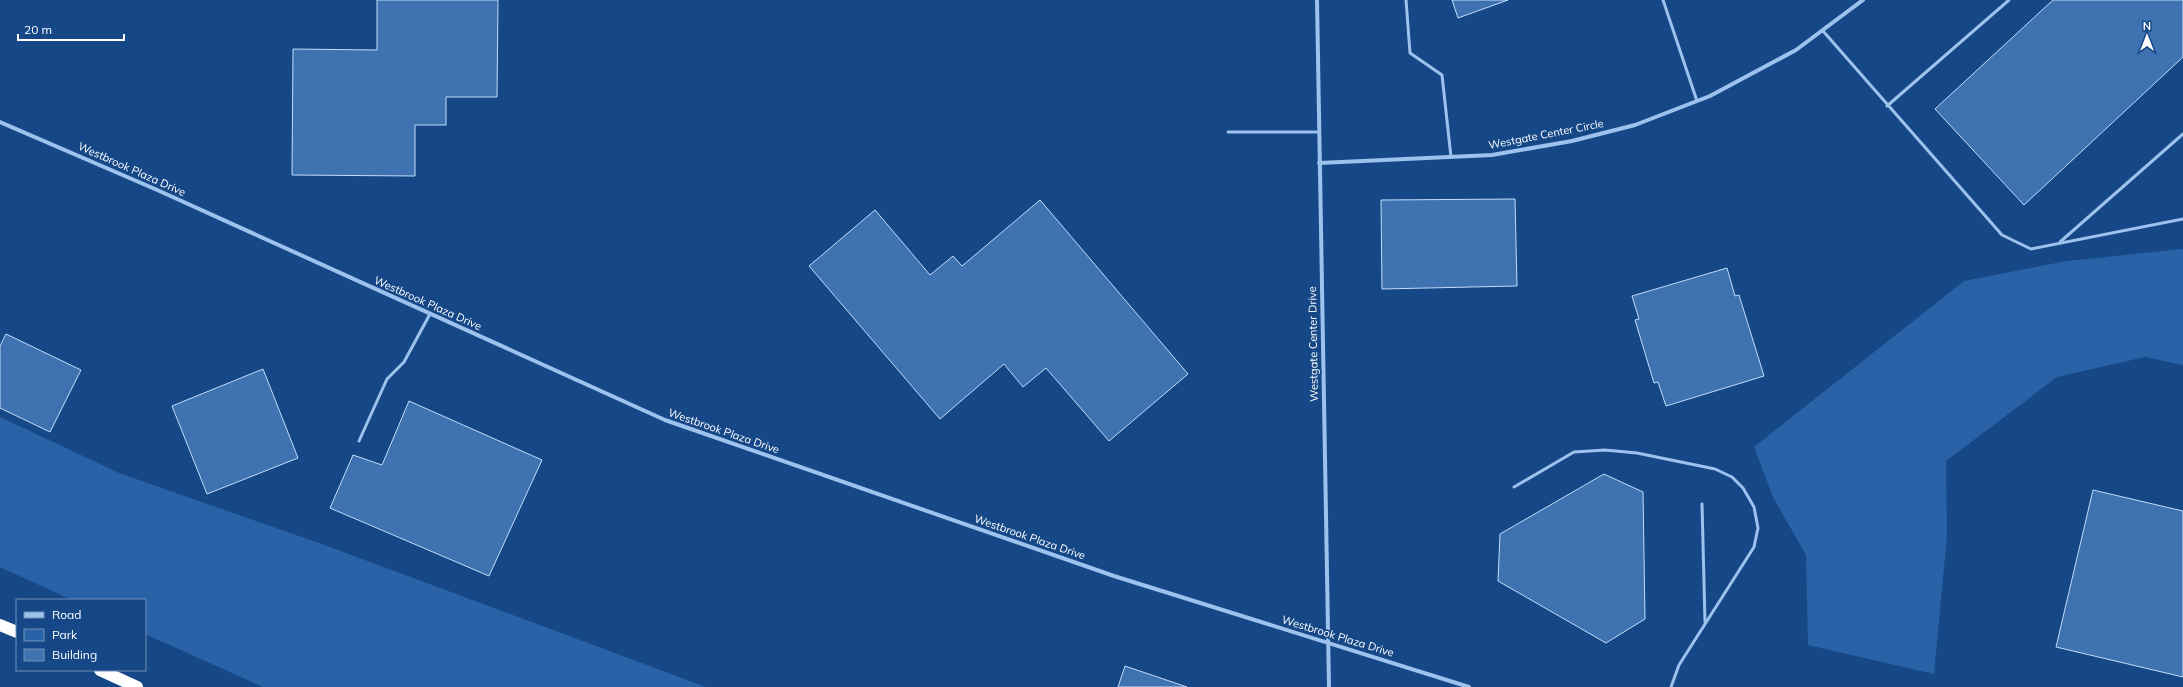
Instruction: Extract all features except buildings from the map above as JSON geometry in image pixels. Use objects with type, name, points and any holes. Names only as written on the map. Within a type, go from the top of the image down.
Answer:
[{"type":"highway","points":[[0,625],[16,632]]},
{"type":"highway","points":[[102,671],[137,687]]},
{"type":"street","name":"Westgate Center Drive","points":[[1317,0],[1318,132],[1329,687]]},
{"type":"street","name":"Westgate Center Circle","points":[[1319,163],[1492,154],[1572,141],[1635,125],[1697,101],[1796,50],[1863,0]]},
{"type":"street","name":"Westbrook Plaza Drive","points":[[0,122],[155,189],[665,420],[1114,576],[1469,687]]},
{"type":"lane","points":[[1406,0],[1410,53],[1442,75],[1451,157]]},
{"type":"lane","points":[[1663,0],[1697,101]]},
{"type":"lane","points":[[1887,106],[2009,0]]},
{"type":"lane","points":[[1823,31],[1887,106],[2002,235],[2031,249],[2183,219]]},
{"type":"lane","points":[[1228,132],[1318,132]]},
{"type":"lane","points":[[2058,243],[2183,134]]},
{"type":"lane","points":[[359,441],[386,380],[404,362],[430,314]]},
{"type":"lane","points":[[1514,487],[1574,452],[1605,450],[1637,453],[1715,469],[1732,477],[1743,488],[1754,507],[1758,528],[1754,547],[1679,665],[1671,687]]},
{"type":"lane","points":[[1702,504],[1706,624]]},
{"type":"green space","points":[[2183,249],[2183,365],[2145,357],[2057,377],[1946,461],[1947,536],[1934,674],[1808,645],[1806,555],[1773,497],[1754,447],[1964,281],[2067,261]]},
{"type":"green space","points":[[0,417],[119,473],[330,547],[706,687],[263,687],[146,634],[146,599],[70,599],[0,567]]}]
